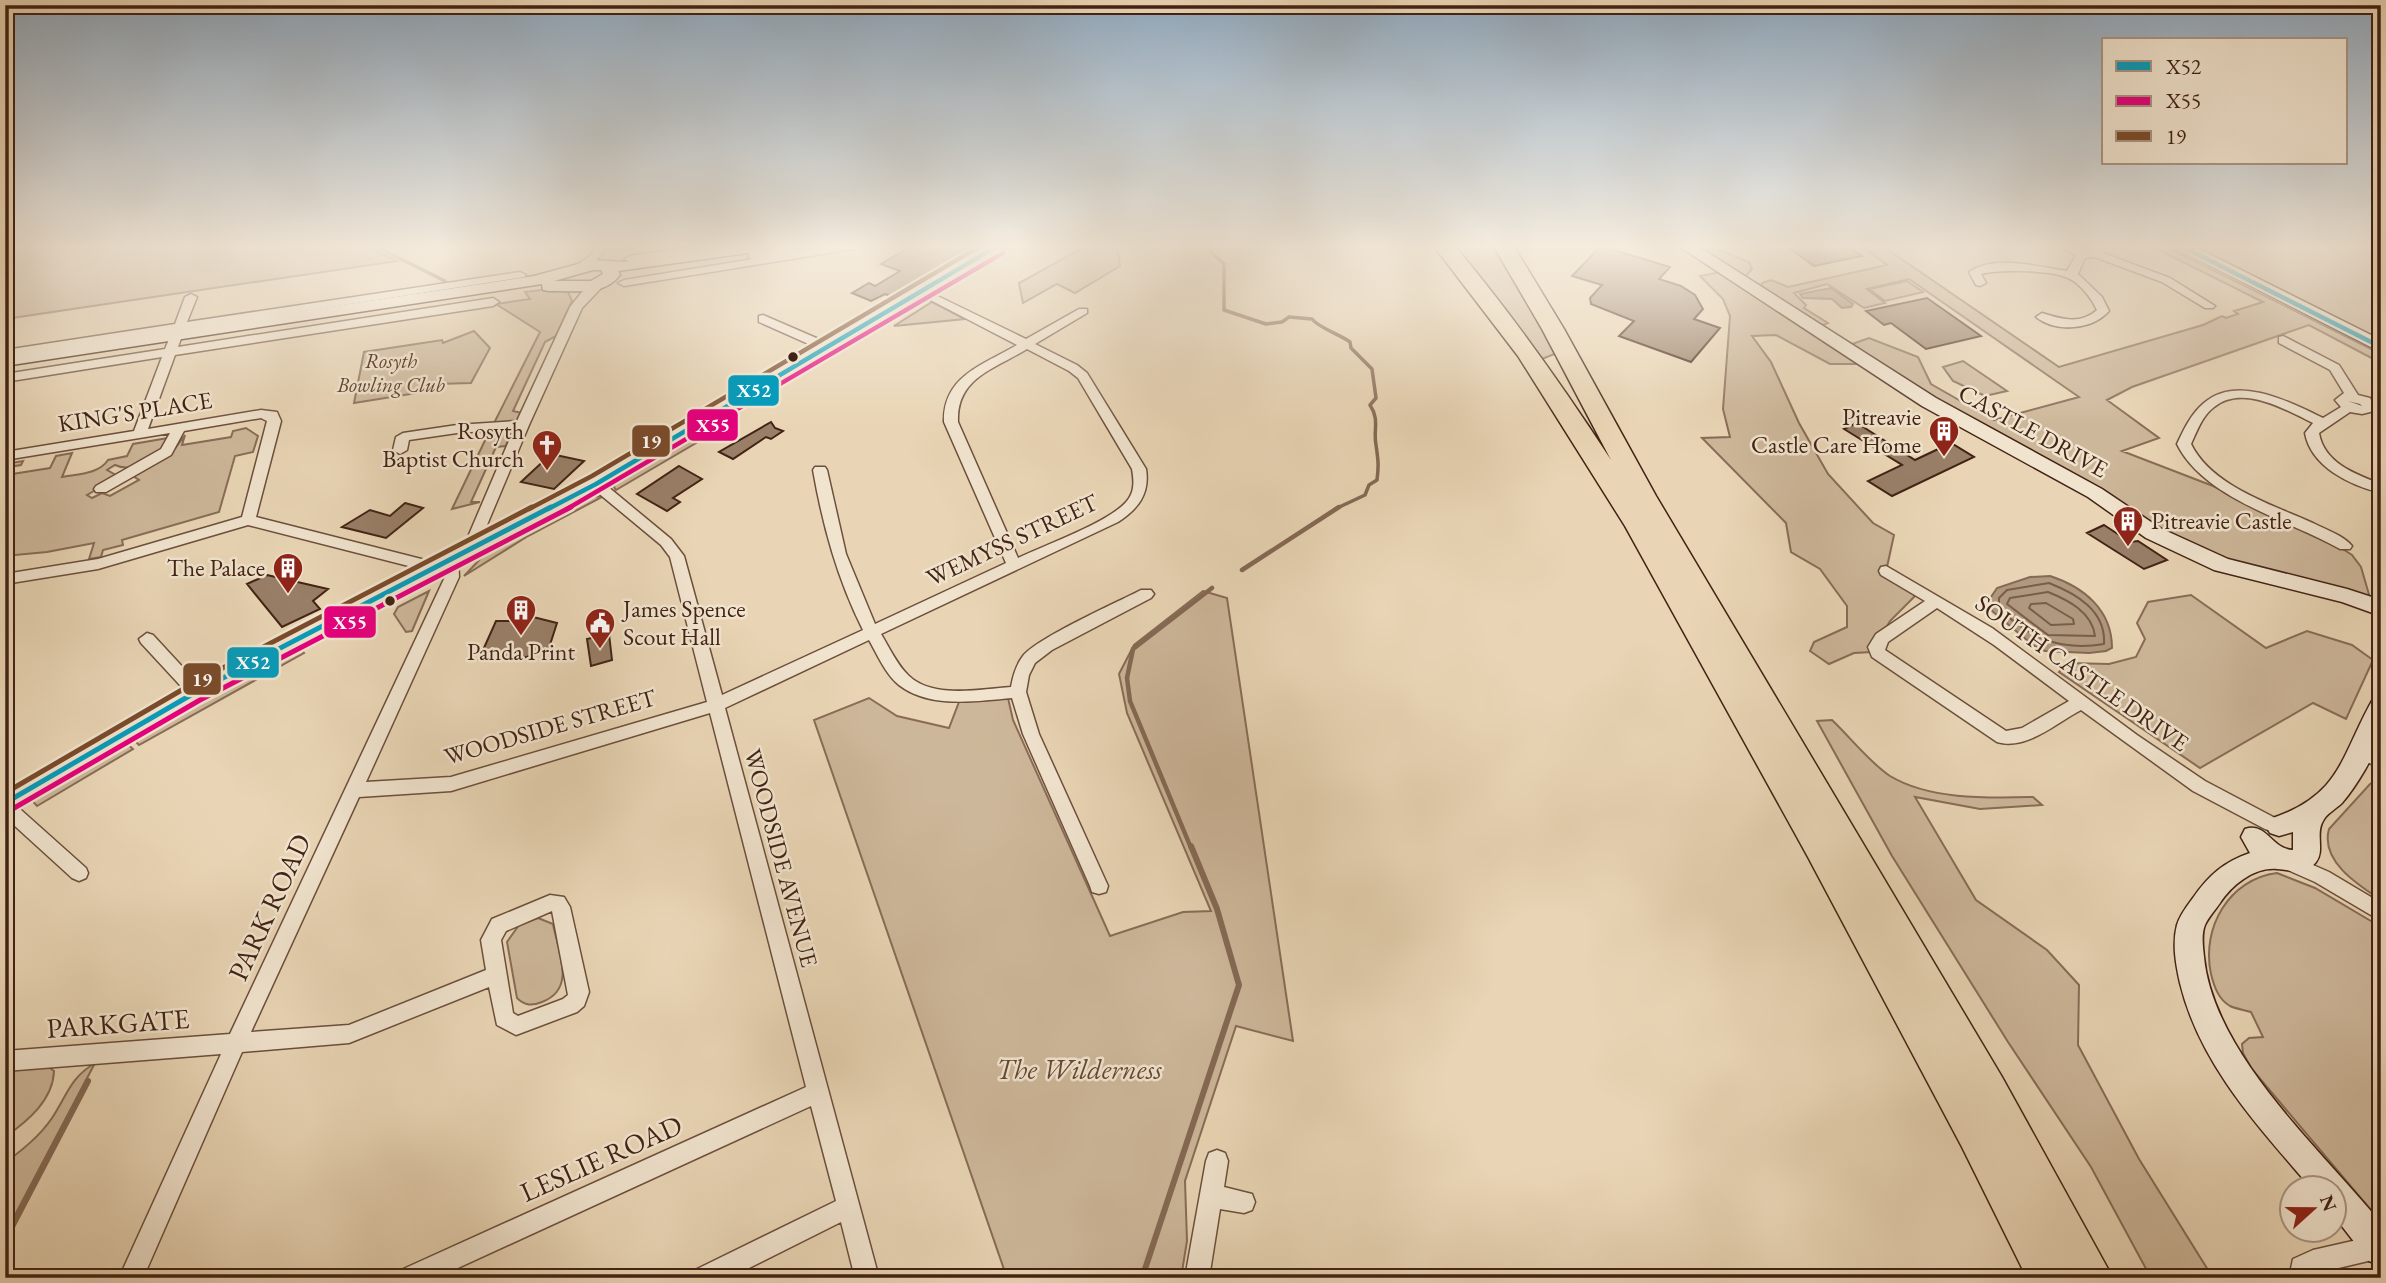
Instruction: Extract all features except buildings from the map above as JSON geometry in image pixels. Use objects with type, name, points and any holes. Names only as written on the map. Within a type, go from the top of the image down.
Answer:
[{"type":"highway","points":[[1494,305],[1557,395],[1626,508],[1778,772],[2010,1193],[2050,1278]]},
{"type":"highway","points":[[1539,305],[1643,496],[1981,1079],[2091,1278]]},
{"type":"highway","points":[[1928,1044],[2036,1278]]},
{"type":"street","points":[[139,434],[188,305]]},
{"type":"street","points":[[5,361],[175,340],[412,305]]},
{"type":"street","points":[[79,873],[5,805],[196,692],[596,484],[898,305]]},
{"type":"street","name":"WEMYSS STREET","points":[[716,705],[1129,509],[1139,495],[1142,482],[1139,469],[1083,376],[1026,343],[949,305]]},
{"type":"street","name":"CASTLE DRIVE","points":[[1778,305],[1928,402],[2095,493],[2170,541],[2222,565],[2347,596],[2381,608]]},
{"type":"street","points":[[2042,317],[2062,330],[2095,318],[2103,308],[2101,305]]},
{"type":"street","points":[[2202,305],[2208,309],[2225,307]]},
{"type":"street","points":[[2298,305],[2381,347]]},
{"type":"street","name":"PARK ROAD","points":[[131,1278],[236,1043],[453,577],[452,559],[522,425],[576,307]]},
{"type":"street","points":[[1014,565],[951,422],[950,407],[954,393],[964,381],[1083,311]]},
{"type":"street","points":[[763,319],[826,348]]},
{"type":"street","points":[[5,354],[175,340]]},
{"type":"street","points":[[5,370],[175,340]]},
{"type":"street","points":[[5,378],[175,340]]},
{"type":"street","points":[[2283,340],[2335,368],[2352,402]]},
{"type":"street","points":[[2305,351],[2320,346]]},
{"type":"street","points":[[2323,422],[2266,397],[2238,394],[2200,411],[2194,418],[2184,444],[2192,461],[2208,476],[2325,533],[2345,546]]},
{"type":"street","points":[[2375,410],[2365,401],[2352,402],[2323,422],[2315,429],[2312,437],[2321,455],[2348,475],[2381,489]]},
{"type":"street","name":"KING'S PLACE","points":[[5,456],[261,414],[272,415],[274,421],[248,520]]},
{"type":"street","points":[[400,450],[403,438],[457,429],[522,425]]},
{"type":"street","points":[[102,489],[166,452],[179,428]]},
{"type":"street","points":[[820,470],[838,559],[846,581],[893,667],[903,680],[916,689],[948,695],[1018,692]]},
{"type":"street","name":"WOODSIDE AVENUE","points":[[596,484],[666,541],[677,556],[867,1278]]},
{"type":"street","points":[[5,579],[60,572],[118,560],[248,520],[452,559]]},
{"type":"street","points":[[2325,533],[2341,527]]},
{"type":"street","name":"SOUTH CASTLE DRIVE","points":[[1886,570],[1998,639],[2081,703],[2264,830]]},
{"type":"street","points":[[1099,886],[1031,734],[1018,692],[1021,675],[1029,659],[1046,646],[1146,594]]},
{"type":"street","points":[[1935,602],[1882,638],[1876,648],[1878,653],[2003,737],[2016,738],[2026,735],[2047,720],[2081,703]]},
{"type":"street","points":[[147,639],[196,692]]},
{"type":"street","name":"WOODSIDE STREET","points":[[355,790],[451,784],[716,705]]},
{"type":"street","points":[[2294,854],[2311,816],[2371,757],[2381,705]]},
{"type":"street","points":[[2311,816],[2264,830],[2243,864],[2222,880],[2192,923],[2188,952],[2195,991],[2206,1022],[2228,1063],[2319,1174]]},
{"type":"street","points":[[2264,830],[2260,847],[2294,854],[2381,913]]},
{"type":"street","points":[[2243,864],[2294,854]]},
{"type":"street","points":[[550,903],[557,903],[561,907],[579,992],[577,1000],[570,1006],[516,1026],[504,1018],[497,975],[491,940],[499,925],[550,903]]},
{"type":"street","name":"PARKGATE","points":[[5,1061],[349,1034],[497,975]]},
{"type":"street","name":"LESLIE ROAD","points":[[409,1278],[817,1093]]},
{"type":"street","points":[[1196,1278],[1217,1161]]},
{"type":"street","points":[[1211,1196],[1244,1202]]},
{"type":"street","points":[[702,1278],[848,1207]]},
{"type":"street","points":[[2301,1278],[2301,1267],[2313,1262],[2380,1248],[2348,1209]]},
{"type":"green space","points":[[5,305],[100,305],[5,319]]},
{"type":"green space","points":[[497,305],[570,305],[556,336],[545,342],[513,411],[522,413],[518,423],[493,425],[540,332]]},
{"type":"green space","points":[[927,305],[938,305],[965,319],[894,326]]},
{"type":"green space","points":[[1501,305],[1528,305],[1557,353],[1542,359]]},
{"type":"green space","points":[[1725,305],[1770,305],[1861,364],[1830,364],[1776,335],[1752,336],[1771,362],[1799,423],[1828,474],[1873,523],[1894,535],[1887,567],[1915,596],[1890,621],[1872,652],[1854,653],[1829,664],[1810,651],[1814,642],[1847,627],[1847,606],[1820,569],[1791,552],[1786,523],[1702,438],[1730,437],[1723,409],[1730,316]]},
{"type":"green space","points":[[1784,305],[1806,305],[1804,308],[1828,323],[1818,327]]},
{"type":"green space","points":[[1946,305],[1968,305],[2059,367],[2203,325],[2222,316],[2226,318],[2238,314],[2234,311],[2254,305],[2283,305],[2381,354],[2381,363],[2309,325],[2132,387],[2107,400],[2159,438],[2122,451],[2213,486],[2327,539],[2352,555],[2361,567],[2370,598],[2308,579],[2232,562],[2179,540],[1912,385],[1852,344],[1869,338],[1918,357],[1931,384],[1994,420],[2079,397]]},
{"type":"green space","points":[[2310,305],[2381,305],[2381,340]]},
{"type":"green space","name":"Rosyth Bowling Club","points":[[474,331],[490,348],[471,383],[437,384],[436,390],[354,403],[364,352],[442,340],[443,343]]},
{"type":"green space","points":[[1963,361],[2007,391],[1985,396],[1953,381],[1943,367]]},
{"type":"green space","points":[[720,423],[725,426],[616,490],[614,487],[616,482],[711,425]]},
{"type":"green space","points":[[246,428],[258,436],[253,452],[235,456],[219,512],[122,540],[123,545],[103,550],[101,557],[89,559],[94,543],[47,552],[5,556],[5,490],[9,482],[5,482],[5,464],[23,461],[21,465],[9,467],[6,475],[50,468],[56,456],[72,453],[62,477],[75,475],[94,471],[108,460],[127,456],[133,444],[168,438],[167,446],[142,463],[129,467],[115,465],[107,470],[116,475],[113,480],[87,495],[92,498],[102,493],[110,496],[139,480],[133,476],[171,454],[185,435],[182,445],[231,437],[233,431]]},
{"type":"green space","points":[[490,430],[511,431],[506,446],[496,447],[471,502],[480,502],[452,509]]},
{"type":"green space","points":[[591,496],[602,497],[528,536],[464,576],[483,556],[508,537]]},
{"type":"green space","points":[[429,591],[412,631],[406,632],[394,614],[398,607]]},
{"type":"green space","name":"The Wilderness","points":[[1203,591],[1227,598],[1293,1041],[1236,1026],[1185,1181],[1187,1241],[1181,1278],[1007,1278],[814,720],[869,698],[897,716],[949,728],[959,702],[1008,698],[1013,720],[1110,936],[1183,912],[1211,911],[1127,713],[1119,674],[1134,645]]},
{"type":"green space","points":[[2191,595],[2266,648],[2307,631],[2352,645],[2373,660],[2346,719],[2313,703],[2200,768],[2059,672],[2067,663],[2109,664],[2136,657],[2145,639],[2137,623],[2148,602]]},
{"type":"green space","points":[[297,644],[304,653],[139,745],[130,736],[285,656]]},
{"type":"green space","points":[[1832,720],[1875,764],[1906,784],[1959,796],[2033,797],[2042,805],[1980,809],[1915,797],[1976,900],[2047,950],[2079,985],[2078,1045],[2139,1159],[2213,1278],[2151,1278],[2091,1167],[2008,1042],[1892,856],[1817,721]]},
{"type":"green space","points":[[123,740],[133,749],[37,806],[28,796]]},
{"type":"green space","points":[[2381,777],[2381,900],[2343,871],[2335,862],[2328,841],[2329,829],[2370,784]]},
{"type":"green space","points":[[2277,873],[2315,888],[2381,927],[2381,1222],[2348,1183],[2348,1174],[2340,1174],[2251,1068],[2243,1053],[2242,1044],[2249,1038],[2263,1037],[2251,1012],[2232,1007],[2222,1000],[2212,979],[2209,957],[2215,923],[2232,895],[2260,877]]},
{"type":"green space","points":[[538,918],[553,924],[561,957],[562,979],[553,996],[529,1005],[517,998],[507,942],[519,925]]},
{"type":"green space","points":[[95,1063],[5,1234],[5,1163],[42,1131],[74,1081]]},
{"type":"green space","points":[[47,1066],[54,1071],[53,1082],[44,1100],[30,1117],[5,1137],[5,1069]]},
{"type":"water","points":[[2050,576],[2074,587],[2094,602],[2107,622],[2112,648],[2089,653],[2045,651],[2034,646],[1992,611],[1991,597],[1997,588],[2030,577]]},
{"type":"waterway","points":[[1224,305],[1224,310],[1266,324],[1282,322],[1289,317],[1312,319],[1350,342],[1351,348],[1372,369],[1376,398],[1370,405],[1376,420],[1377,480],[1369,485],[1365,495],[1338,507]]},
{"type":"waterway","points":[[1242,570],[1338,507]]},
{"type":"waterway","points":[[1191,848],[1130,701],[1127,678],[1133,649],[1212,588]]},
{"type":"waterway","points":[[1142,1278],[1239,985],[1217,909],[1191,846]]},
{"type":"waterway","points":[[5,1240],[88,1081]]},
{"type":"transit line","name":"19","points":[[5,793],[192,684],[592,476],[881,305]]},
{"type":"transit line","name":"X52","points":[[5,803],[196,692],[596,484],[898,305]]},
{"type":"transit line","name":"X55","points":[[9,811],[200,700],[600,492],[916,305]]},
{"type":"transit line","name":"X52","points":[[2298,305],[2381,347]]},
{"type":"place","name":"Pitreavie Castle Care Home","points":[[1944,458]]},
{"type":"place","name":"Rosyth Baptist Church","points":[[547,472]]},
{"type":"place","name":"Pitreavie Castle","points":[[2128,548]]},
{"type":"place","name":"The Palace","points":[[288,595]]},
{"type":"place","name":"Panda Print","points":[[521,637]]},
{"type":"place","name":"James Spence Scout Hall","points":[[600,650]]}]
